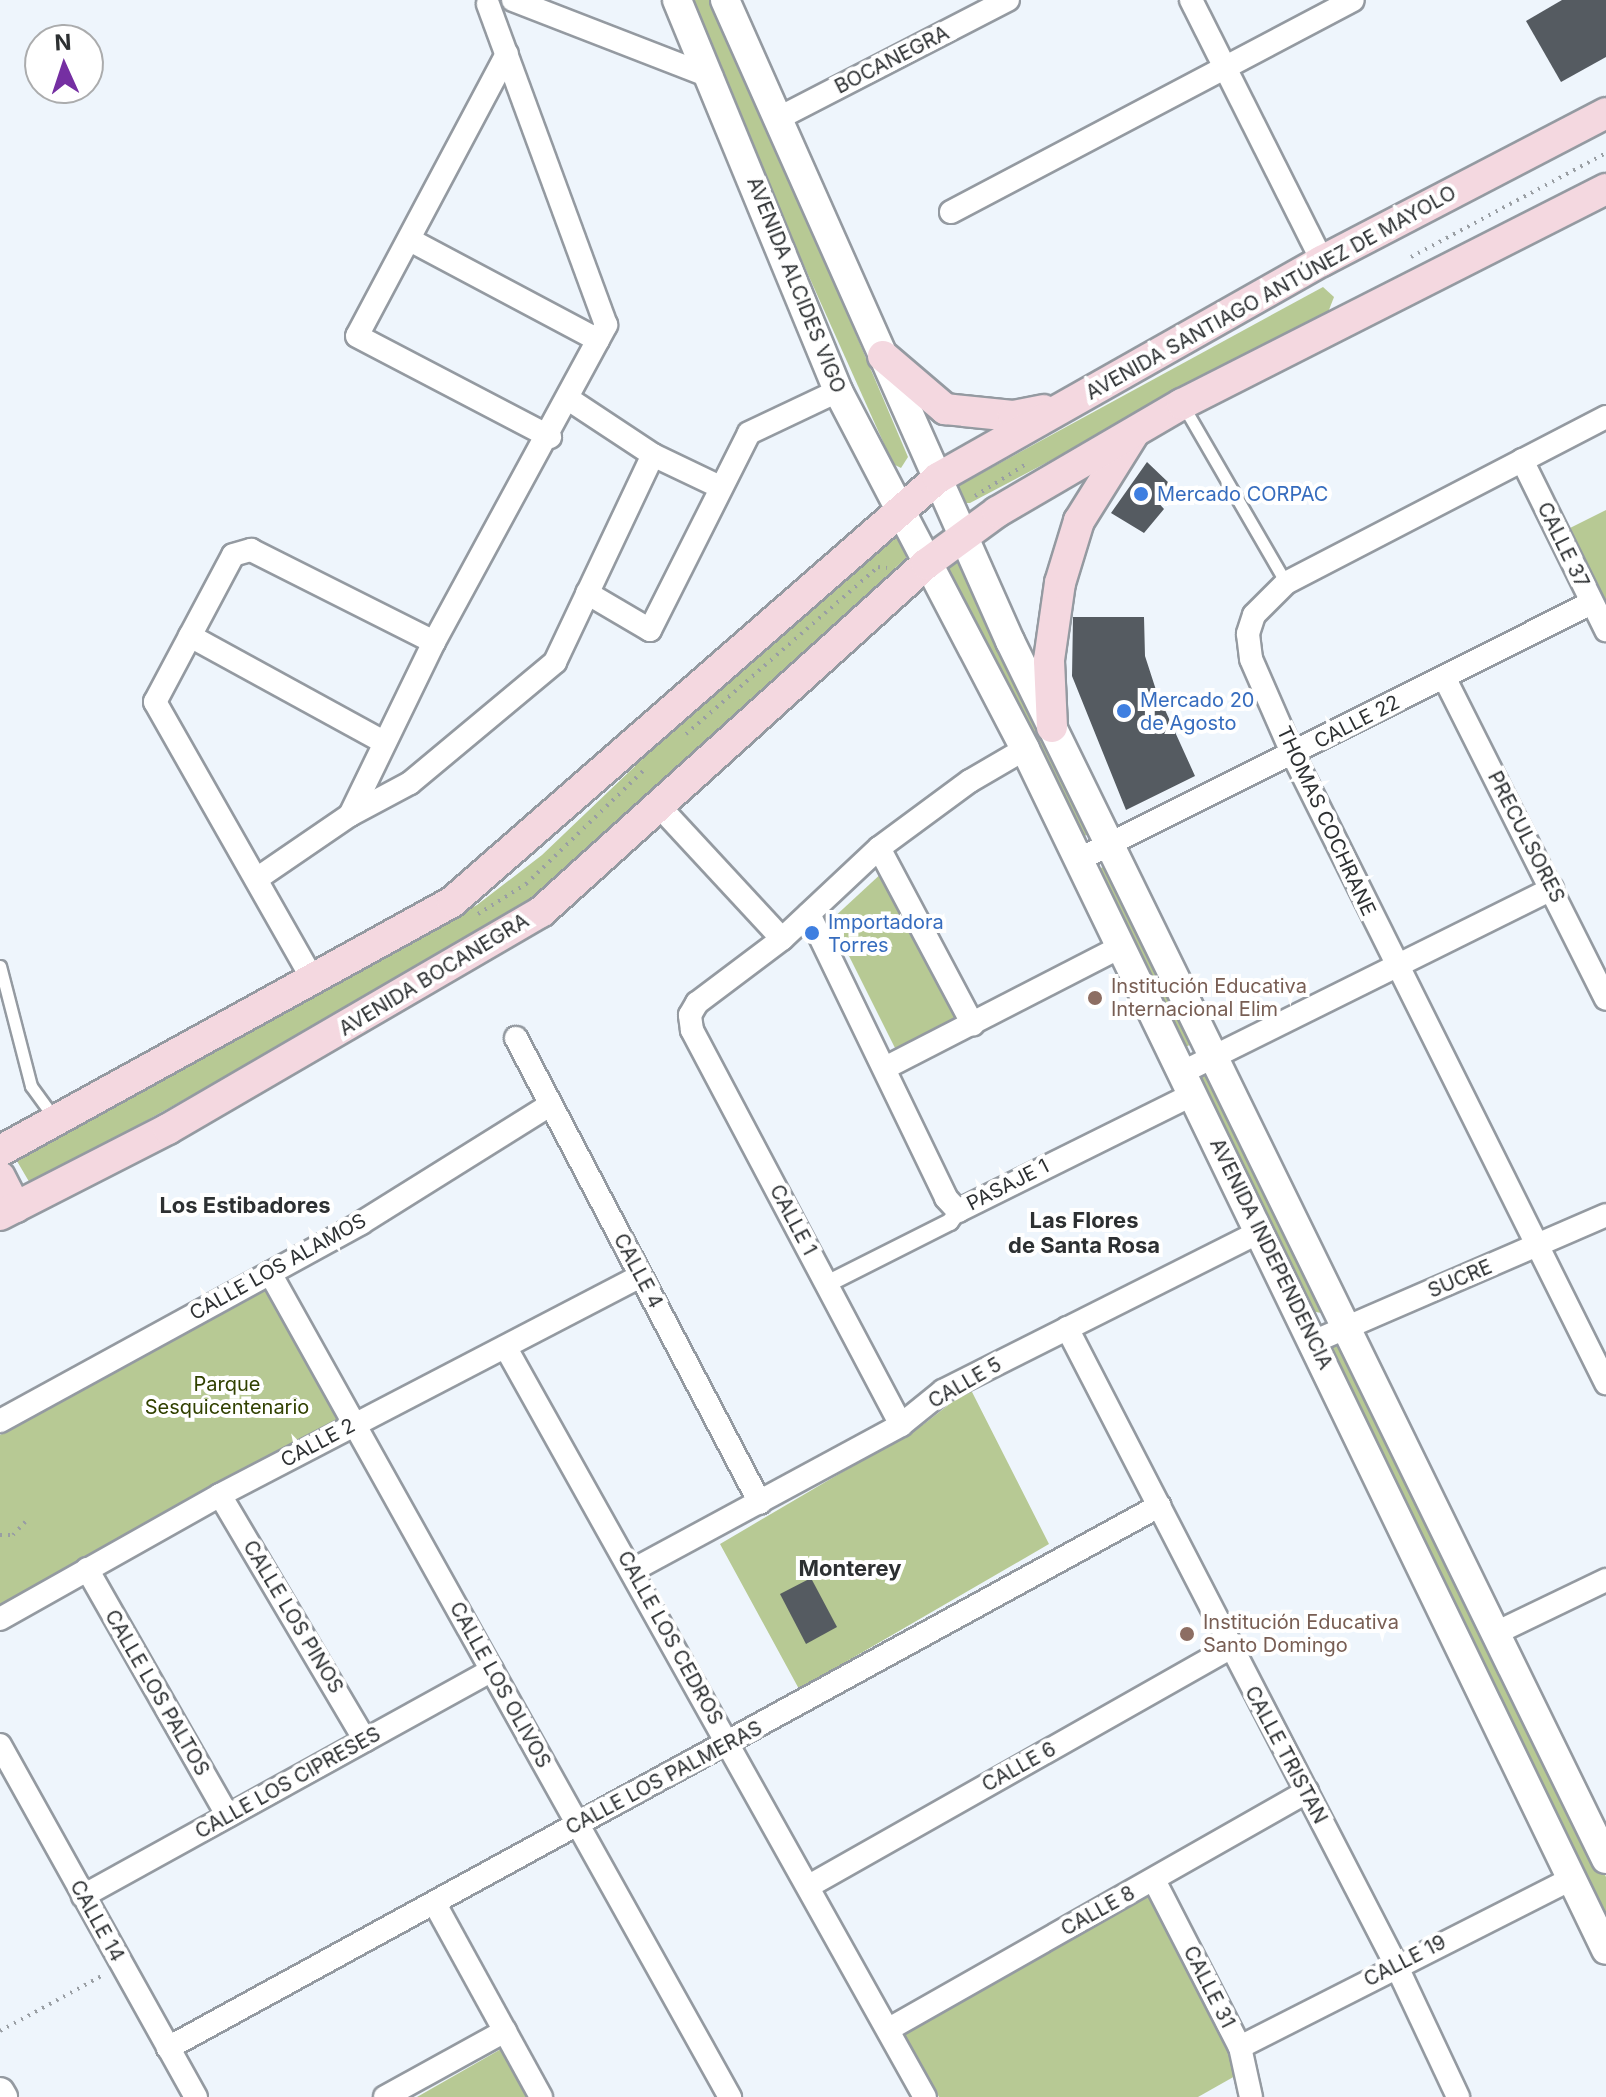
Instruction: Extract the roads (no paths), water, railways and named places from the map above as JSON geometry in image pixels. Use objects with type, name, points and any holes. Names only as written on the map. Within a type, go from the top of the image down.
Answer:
[{"type":"main road","name":"AVENIDA SANTIAGO ANTÚNEZ DE MAYOLO","points":[[938,478],[1322,261],[1606,113]]},
{"type":"main road","points":[[964,538],[997,512],[1182,404],[1606,189]]},
{"type":"main road","points":[[883,356],[945,409],[1013,416],[1069,404]]},
{"type":"main road","points":[[1052,727],[1049,660],[1060,583],[1079,521],[1135,431]]},
{"type":"main road","points":[[0,1151],[452,902],[499,866],[898,509],[938,478]]},
{"type":"main road","name":"AVENIDA BOCANEGRA","points":[[8,1211],[168,1129],[492,945],[541,912],[926,564],[964,538]]},
{"type":"main road","points":[[0,1177],[8,1211]]},
{"type":"street","points":[[513,0],[712,77]]},
{"type":"street","name":"AVENIDA ALCIDES VIGO","points":[[677,0],[712,77],[838,391],[926,564]]},
{"type":"street","points":[[725,0],[964,538]]},
{"type":"street","name":"BOCANEGRA","points":[[777,119],[1008,0]]},
{"type":"street","points":[[1191,0],[1322,261]]},
{"type":"street","points":[[951,212],[1225,70],[1335,5],[1353,0]]},
{"type":"street","points":[[350,815],[434,642],[550,437],[606,325],[490,1]]},
{"type":"street","points":[[507,54],[357,336],[550,437]]},
{"type":"street","points":[[410,240],[598,340]]},
{"type":"street","points":[[587,593],[650,630],[749,433],[838,391]]},
{"type":"street","points":[[570,400],[653,455],[720,487]]},
{"type":"street","name":"THOMAS COCHRANE","points":[[1606,417],[1286,583],[1254,615],[1248,634],[1251,659],[1293,755],[1606,1383]]},
{"type":"street","points":[[258,878],[350,815],[410,783],[555,662],[653,455]]},
{"type":"street","name":"CALLE 37","points":[[1522,460],[1606,630]]},
{"type":"street","name":"AVENIDA INDEPENDENCIA","points":[[964,538],[1052,727],[1498,1632],[1606,1859]]},
{"type":"street","points":[[313,980],[258,878],[155,702],[233,555],[251,550],[434,642]]},
{"type":"street","name":"AVENIDA INDEPENDENCIA","points":[[926,564],[1025,749],[1189,1083],[1606,1950]]},
{"type":"street","name":"CALLE 22","points":[[1078,860],[1293,755],[1591,603]]},
{"type":"street","points":[[190,636],[384,742]]},
{"type":"street","name":"PRECULSORES","points":[[1444,677],[1606,999]]},
{"type":"street","points":[[659,806],[782,939],[879,848],[970,781],[1025,749]]},
{"type":"street","points":[[879,848],[973,1025]]},
{"type":"street","name":"PASAJE 1","points":[[827,1284],[950,1222],[958,1211],[1189,1083],[1214,1057],[1552,889]]},
{"type":"street","points":[[809,914],[946,1198],[958,1211]]},
{"type":"street","name":"CALLE 1","points":[[782,939],[697,1003],[690,1015],[692,1030],[901,1425]]},
{"type":"street","points":[[885,1068],[1120,947]]},
{"type":"street","name":"CALLE 4","points":[[516,1038],[760,1503]]},
{"type":"street","name":"CALLE LOS ALAMOS","points":[[0,1421],[270,1273],[550,1105]]},
{"type":"street","name":"SUCRE","points":[[1313,1342],[1606,1215]]},
{"type":"street","name":"CALLE 5","points":[[633,1570],[901,1425],[943,1391],[1261,1231]]},
{"type":"street","name":"CALLE LOS OLIVOS","points":[[270,1273],[730,2097]]},
{"type":"street","name":"CALLE 2","points":[[0,1619],[220,1495],[640,1276]]},
{"type":"street","name":"CALLE TRISTAN","points":[[1067,1328],[1396,1965],[1458,2097]]},
{"type":"street","name":"CALLE LOS CEDROS","points":[[506,1348],[633,1570],[925,2097]]},
{"type":"street","name":"CALLE LOS PINOS","points":[[220,1495],[365,1740]]},
{"type":"street","name":"CALLE LOS PALMERAS","points":[[168,2048],[1159,1506]]},
{"type":"street","name":"CALLE LOS PALTOS","points":[[87,1569],[228,1816]]},
{"type":"street","points":[[1498,1632],[1606,1580]]},
{"type":"street","name":"CALLE 6","points":[[809,1886],[1230,1648]]},
{"type":"street","name":"CALLE LOS CIPRESES","points":[[83,1896],[492,1670]]},
{"type":"street","name":"CALLE 14","points":[[0,1745],[196,2097]]},
{"type":"street","name":"CALLE 8","points":[[889,2029],[1307,1792]]},
{"type":"street","name":"CALLE 19","points":[[1240,2047],[1396,1965],[1571,1879]]},
{"type":"street","name":"CALLE 31","points":[[1154,1880],[1240,2047],[1243,2094]]},
{"type":"street","points":[[435,1904],[541,2097]]},
{"type":"street","points":[[385,2097],[505,2031]]},
{"type":"lane","points":[[1182,404],[1286,583]]},
{"type":"lane","points":[[0,966],[31,1086],[55,1119]]},
{"type":"place","name":"Mercado CORPAC","points":[[1141,494]]},
{"type":"place","name":"Mercado 20 de Agosto","points":[[1124,711]]},
{"type":"place","name":"Importadora Torres","points":[[812,933]]},
{"type":"place","name":"Institución Educativa Internacional Elim","points":[[1095,998]]},
{"type":"place","name":"Institución Educativa Santo Domingo","points":[[1187,1634]]},
{"type":"district","name":"Los Estibadores","points":[[245,1206]]},
{"type":"district","name":"Las Flores de Santa Rosa","points":[[1084,1232]]},
{"type":"district","name":"Monterey","points":[[850,1569]]},
{"type":"park label","name":"Parque Sesquicentenario","points":[[227,1396]]}]
